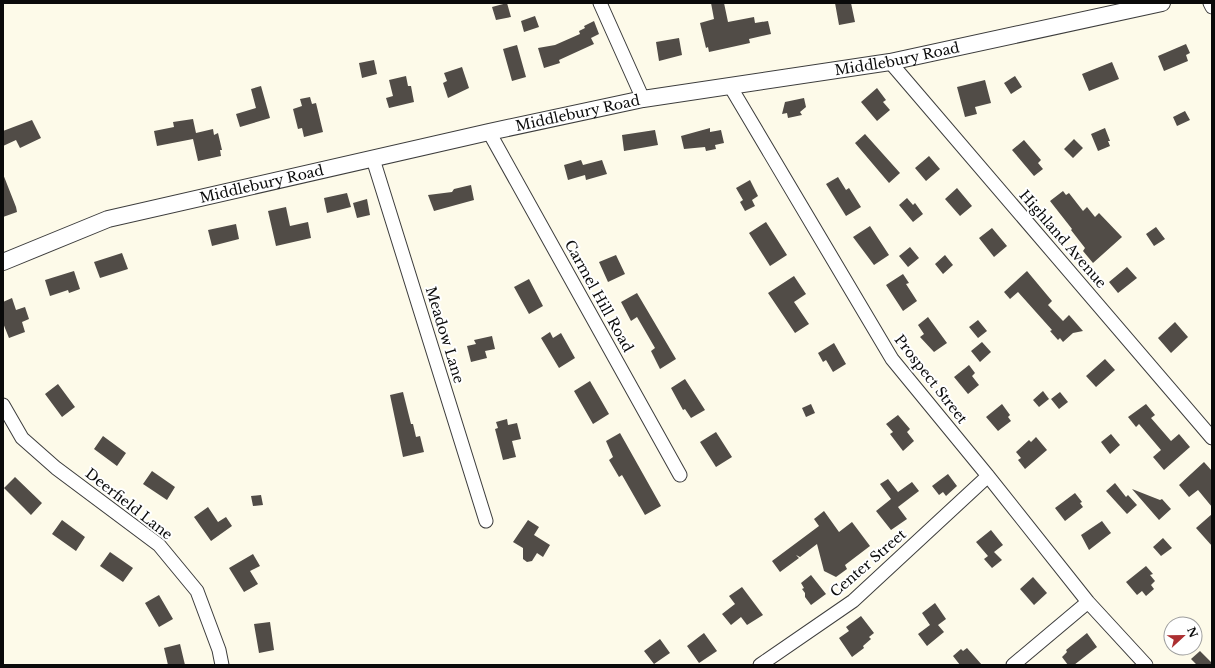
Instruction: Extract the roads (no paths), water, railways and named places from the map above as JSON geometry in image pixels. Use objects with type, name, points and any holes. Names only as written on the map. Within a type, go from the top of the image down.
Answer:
[{"type":"street","points":[[600,3],[643,99]]},
{"type":"street","name":"Middlebury Road","points":[[3,262],[108,219],[489,132],[643,99],[890,62],[1162,3]]},
{"type":"street","points":[[1210,3],[1212,7]]},
{"type":"street","name":"Highland Avenue","points":[[890,62],[1212,438]]},
{"type":"street","name":"Prospect Street","points":[[730,86],[892,359],[988,476],[1088,602],[1146,665]]},
{"type":"street","name":"Carmel Hill Road","points":[[489,132],[680,475]]},
{"type":"street","name":"Meadow Lane","points":[[373,159],[486,521]]},
{"type":"street","name":"Deerfield Lane","points":[[3,405],[22,438],[56,468],[159,545],[196,591],[219,650],[222,665]]},
{"type":"street","name":"Center Street","points":[[760,665],[853,601],[988,476]]},
{"type":"street","points":[[1012,665],[1088,602]]}]
